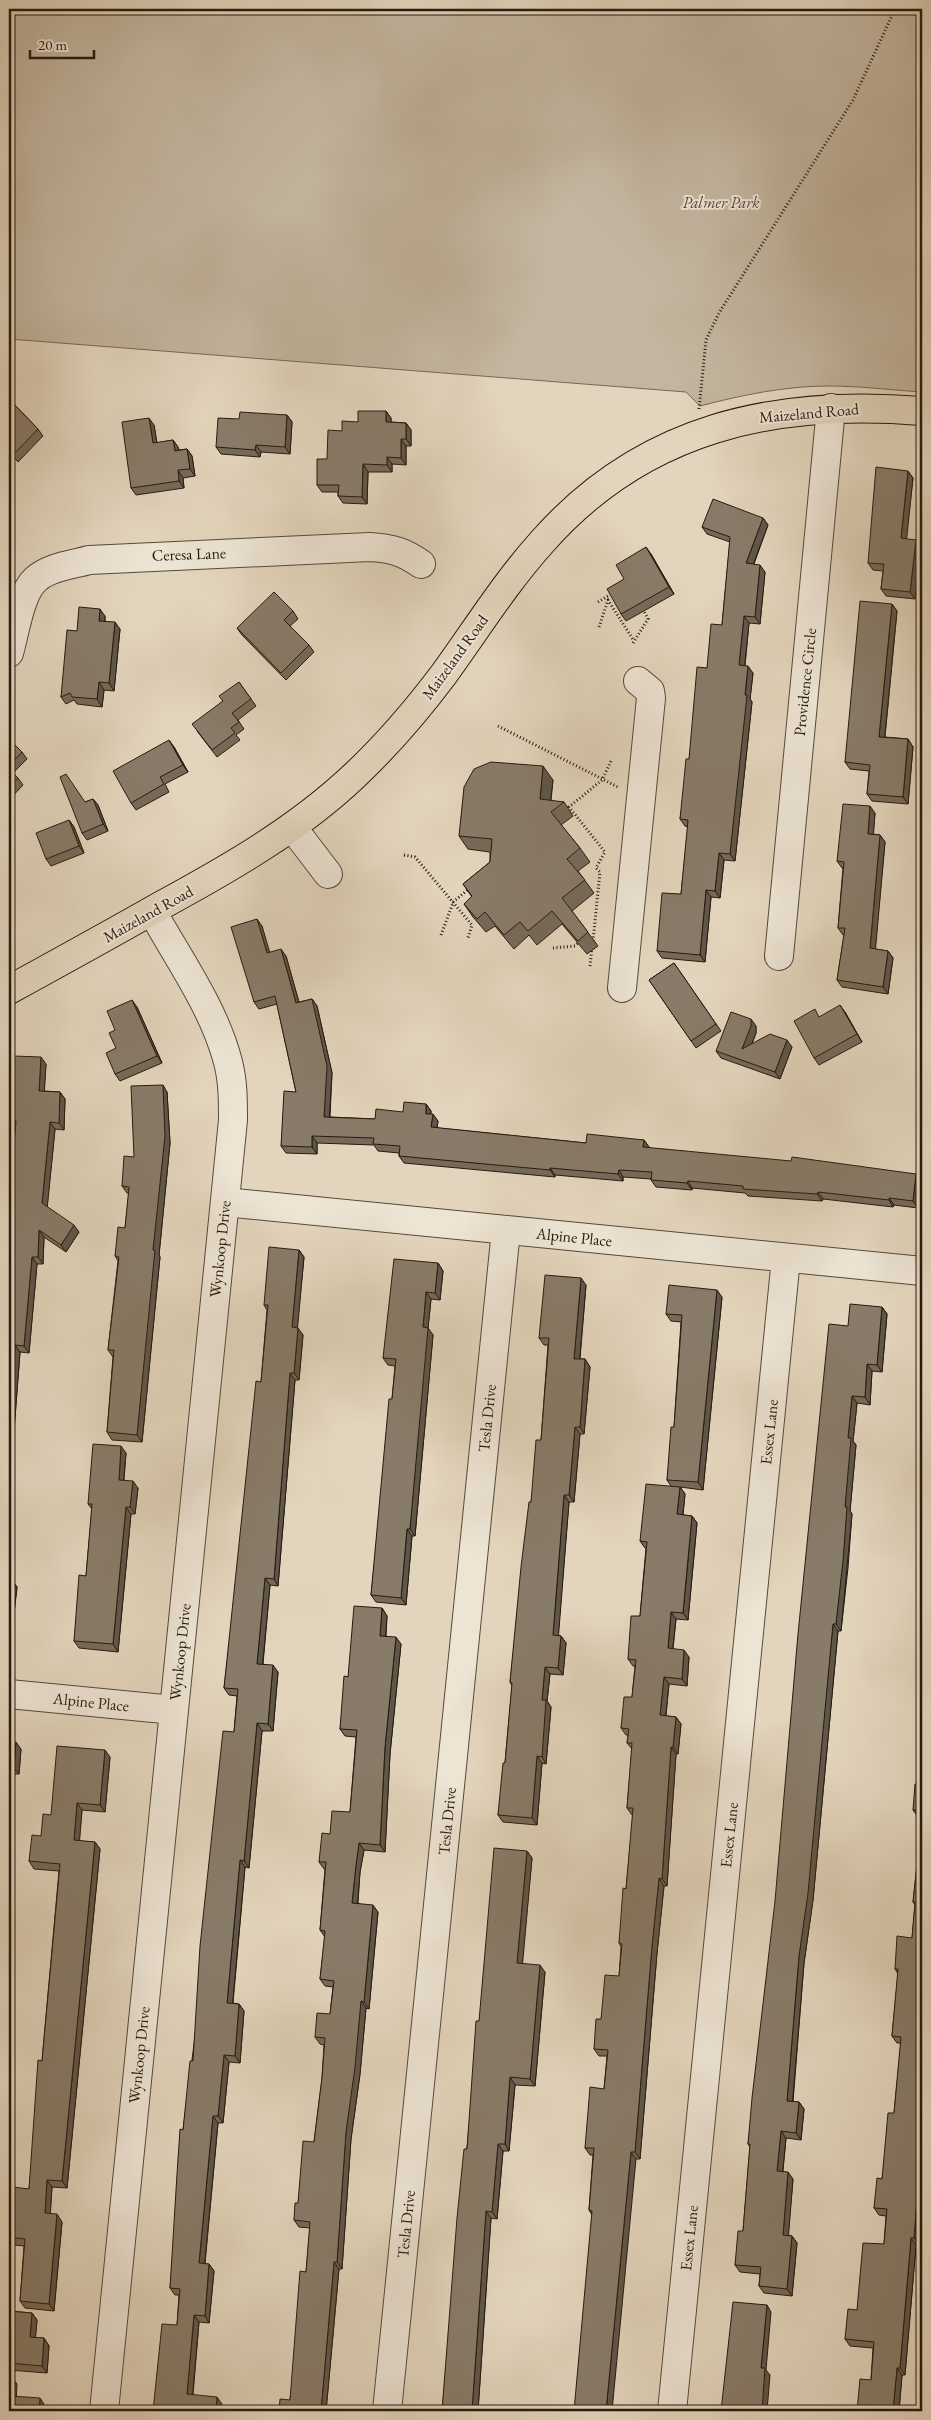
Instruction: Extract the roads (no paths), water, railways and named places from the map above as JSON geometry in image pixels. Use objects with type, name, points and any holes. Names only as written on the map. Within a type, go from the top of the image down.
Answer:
[{"type":"main road","name":"Maizeland Road","points":[[9,990],[229,868],[292,827],[355,775],[409,718],[541,543],[590,496],[623,472],[660,450],[736,422],[768,415],[831,408],[882,408],[922,411]]},
{"type":"street","name":"Providence Circle","points":[[779,956],[831,408]]},
{"type":"street","name":"Ceresa Lane","points":[[9,653],[27,591],[34,580],[61,568],[89,560],[370,547],[389,548],[405,552],[421,564]]},
{"type":"street","points":[[622,988],[651,698],[650,691],[638,681]]},
{"type":"street","points":[[292,827],[328,874]]},
{"type":"street","name":"Wynkoop Drive","points":[[104,2411],[233,1120],[233,1091],[220,1035],[152,911]]},
{"type":"street","name":"Alpine Place","points":[[225,1202],[922,1271]]},
{"type":"street","name":"Tesla Drive","points":[[387,2411],[506,1230]]},
{"type":"street","name":"Essex Lane","points":[[672,2411],[786,1258]]},
{"type":"street","name":"Alpine Place","points":[[9,1694],[174,1710]]},
{"type":"park label","name":"Palmer Park","points":[[721,202]]}]
